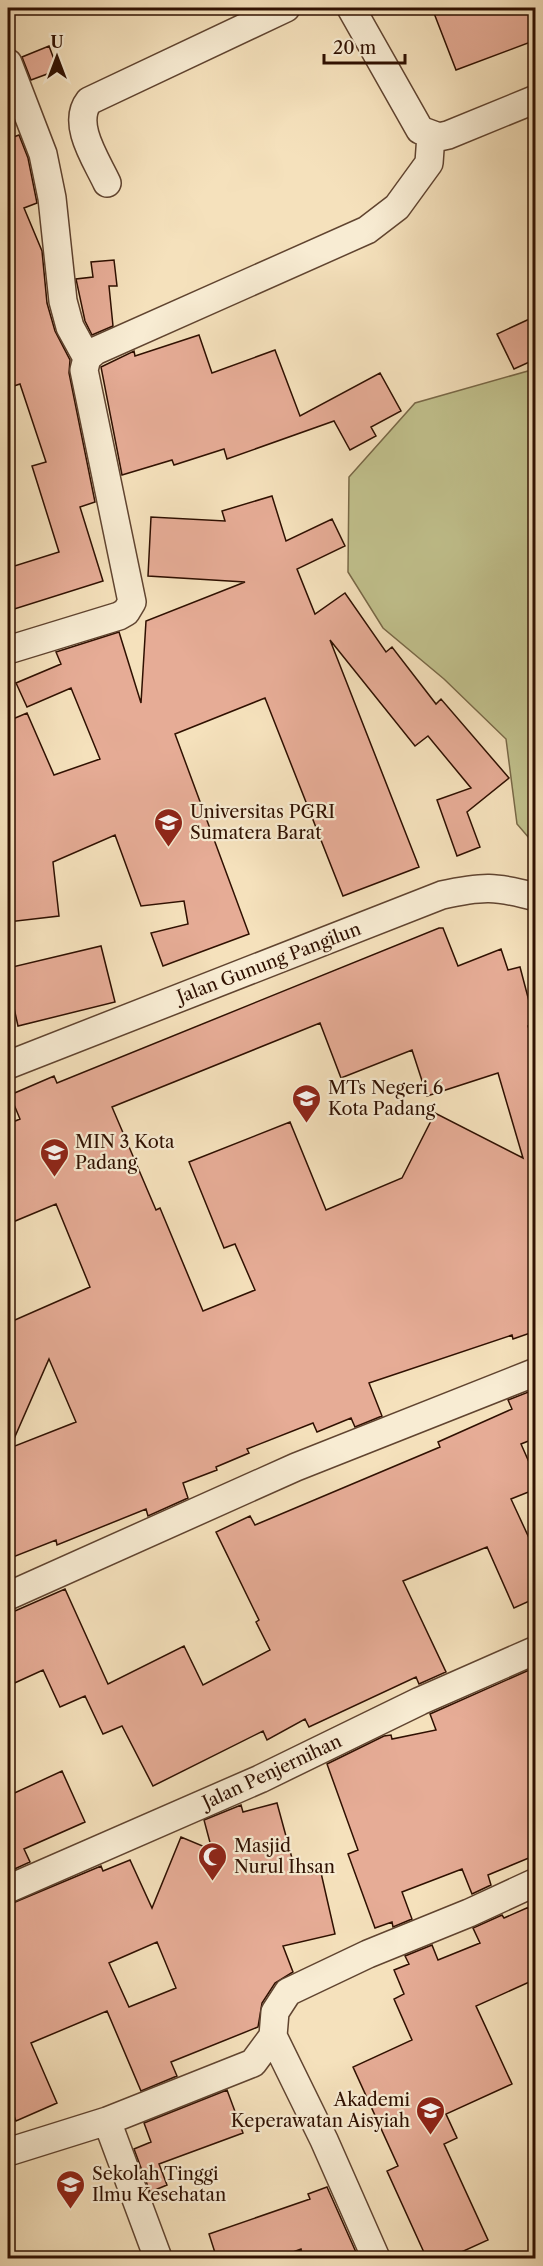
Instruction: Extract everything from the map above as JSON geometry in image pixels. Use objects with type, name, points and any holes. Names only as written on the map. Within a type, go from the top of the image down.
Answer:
[{"type":"street","points":[[107,183],[84,130],[83,116],[89,101],[286,8]]},
{"type":"street","points":[[329,8],[342,10],[349,8],[415,123],[420,130],[431,135],[448,135],[536,99]]},
{"type":"street","points":[[8,63],[43,154],[52,198],[63,301],[70,327],[87,358]]},
{"type":"street","points":[[8,650],[119,616],[126,612],[132,602],[90,405],[84,370],[87,358],[95,351],[367,230],[397,207],[429,163],[431,135]]},
{"type":"street","name":"Jalan Gunung Pangilun","points":[[8,1065],[442,895],[479,887],[507,889],[535,897]]},
{"type":"street","points":[[8,1596],[296,1467],[536,1372]]},
{"type":"street","name":"Jalan Penjernihan","points":[[8,1890],[260,1779],[420,1701],[536,1650]]},
{"type":"street","points":[[376,2259],[324,2140],[273,2036],[275,2012],[288,1992],[368,1954],[469,1913],[536,1882]]},
{"type":"street","points":[[8,2152],[107,2121],[253,2063],[273,2036]]},
{"type":"street","points":[[107,2121],[158,2259]]},
{"type":"green space","points":[[535,369],[535,845],[517,824],[506,739],[444,679],[383,628],[348,572],[349,477],[415,403]]},
{"type":"building","points":[[432,8],[536,8],[536,40],[456,70]]},
{"type":"building","points":[[49,46],[58,70],[31,80],[22,57]]},
{"type":"building","points":[[19,135],[28,158],[37,203],[24,208],[42,251],[47,303],[55,331],[70,360],[69,373],[95,502],[80,507],[103,581],[8,611],[8,568],[59,552],[32,466],[46,462],[20,384],[8,388],[8,139]]},
{"type":"building","points":[[114,260],[117,286],[109,286],[113,326],[92,335],[85,321],[76,279],[93,277],[91,262]]},
{"type":"building","points":[[536,316],[536,359],[514,369],[497,334]]},
{"type":"building","points":[[199,335],[212,373],[275,350],[300,416],[380,373],[401,411],[371,427],[376,436],[350,450],[334,421],[227,459],[224,449],[174,465],[172,460],[122,475],[101,367],[134,351],[135,356]]},
{"type":"building","points":[[272,496],[286,541],[332,519],[345,546],[297,569],[315,614],[345,593],[386,652],[392,647],[436,704],[441,699],[509,778],[467,812],[480,847],[457,856],[437,800],[471,788],[428,736],[415,746],[330,640],[419,867],[343,896],[265,698],[175,734],[249,934],[163,966],[151,933],[188,924],[184,901],[141,906],[115,835],[53,862],[59,916],[8,922],[8,721],[27,713],[54,775],[100,759],[71,688],[27,707],[16,683],[61,664],[56,652],[119,632],[141,703],[146,621],[245,582],[148,576],[151,517],[225,521],[222,511]]},
{"type":"building","points":[[439,928],[443,928],[458,966],[501,949],[508,970],[520,967],[535,1024],[528,1026],[536,1050],[536,1331],[513,1339],[512,1335],[369,1383],[382,1416],[355,1427],[351,1418],[317,1432],[313,1423],[247,1449],[249,1453],[216,1467],[217,1470],[183,1483],[188,1498],[148,1516],[146,1509],[57,1545],[56,1540],[8,1559],[8,1323],[90,1287],[56,1204],[8,1224],[8,1124],[20,1119],[10,1095],[54,1076],[57,1083]],"holes":[[[320,1023],[341,1078],[412,1050],[427,1096],[498,1073],[523,1158],[435,1113],[402,1178],[326,1210],[290,1122],[189,1162],[224,1248],[235,1244],[255,1290],[203,1311],[160,1208],[156,1210],[112,1107]],[[49,1359],[76,1422],[10,1448]]]},
{"type":"building","points":[[101,946],[115,1002],[18,1026],[8,981],[8,968]]},
{"type":"building","points":[[536,1389],[536,1438],[521,1444],[536,1478],[536,1489],[511,1499],[536,1553],[536,1598],[514,1608],[487,1547],[403,1581],[446,1672],[419,1684],[416,1677],[309,1727],[305,1719],[267,1740],[263,1731],[153,1786],[122,1726],[103,1734],[85,1696],[60,1707],[43,1670],[8,1686],[8,1614],[65,1589],[108,1684],[184,1646],[203,1685],[270,1650],[256,1622],[259,1620],[216,1532],[250,1516],[255,1525],[440,1447],[438,1442],[512,1409],[508,1400]]},
{"type":"building","points":[[536,1667],[536,1855],[488,1875],[491,1885],[472,1894],[462,1869],[402,1892],[412,1919],[393,1927],[392,1922],[375,1928],[348,1854],[358,1850],[327,1764],[384,1736],[391,1735],[392,1739],[436,1730],[430,1714]]},
{"type":"building","points":[[62,1771],[85,1822],[24,1849],[30,1862],[8,1872],[8,1796]]},
{"type":"building","points":[[277,1803],[296,1873],[319,1864],[335,1934],[283,1946],[293,1972],[275,1983],[262,2003],[258,2027],[171,2062],[177,2076],[141,2091],[107,2011],[31,2043],[57,2103],[16,2121],[8,2101],[8,1905],[101,1866],[103,1871],[130,1860],[152,1908],[181,1837],[212,1850],[204,1820],[241,1805],[243,1812]],"holes":[[[157,1942],[176,1988],[129,2007],[109,1963]]]},
{"type":"building","points":[[529,1907],[536,1921],[536,1979],[476,2006],[512,2084],[446,2114],[457,2138],[444,2144],[488,2240],[446,2259],[427,2259],[387,2171],[398,2166],[353,2067],[412,2040],[394,1999],[404,1994],[394,1970],[409,1964],[405,1956],[432,1945],[438,1960],[480,1943],[473,1928],[502,1915],[504,1918]]},
{"type":"building","points":[[227,2090],[243,2133],[159,2164],[167,2185],[150,2192],[134,2149],[151,2142],[144,2123]]},
{"type":"building","points":[[327,2187],[359,2259],[303,2259],[301,2249],[274,2259],[217,2259],[209,2234],[310,2199],[308,2194]]},
{"type":"place","name":"Universitas PGRI Sumatera Barat","points":[[169,848]]},
{"type":"place","name":"MTs Negeri 6 Kota Padang","points":[[307,1124]]},
{"type":"place","name":"MIN 3 Kota Padang","points":[[54,1178]]},
{"type":"place","name":"Masjid Nurul Ihsan","points":[[213,1882]]},
{"type":"place","name":"Akademi Keperawatan Aisyiah","points":[[431,2136]]},
{"type":"place","name":"Sekolah Tinggi Ilmu Kesehatan","points":[[71,2210]]}]
